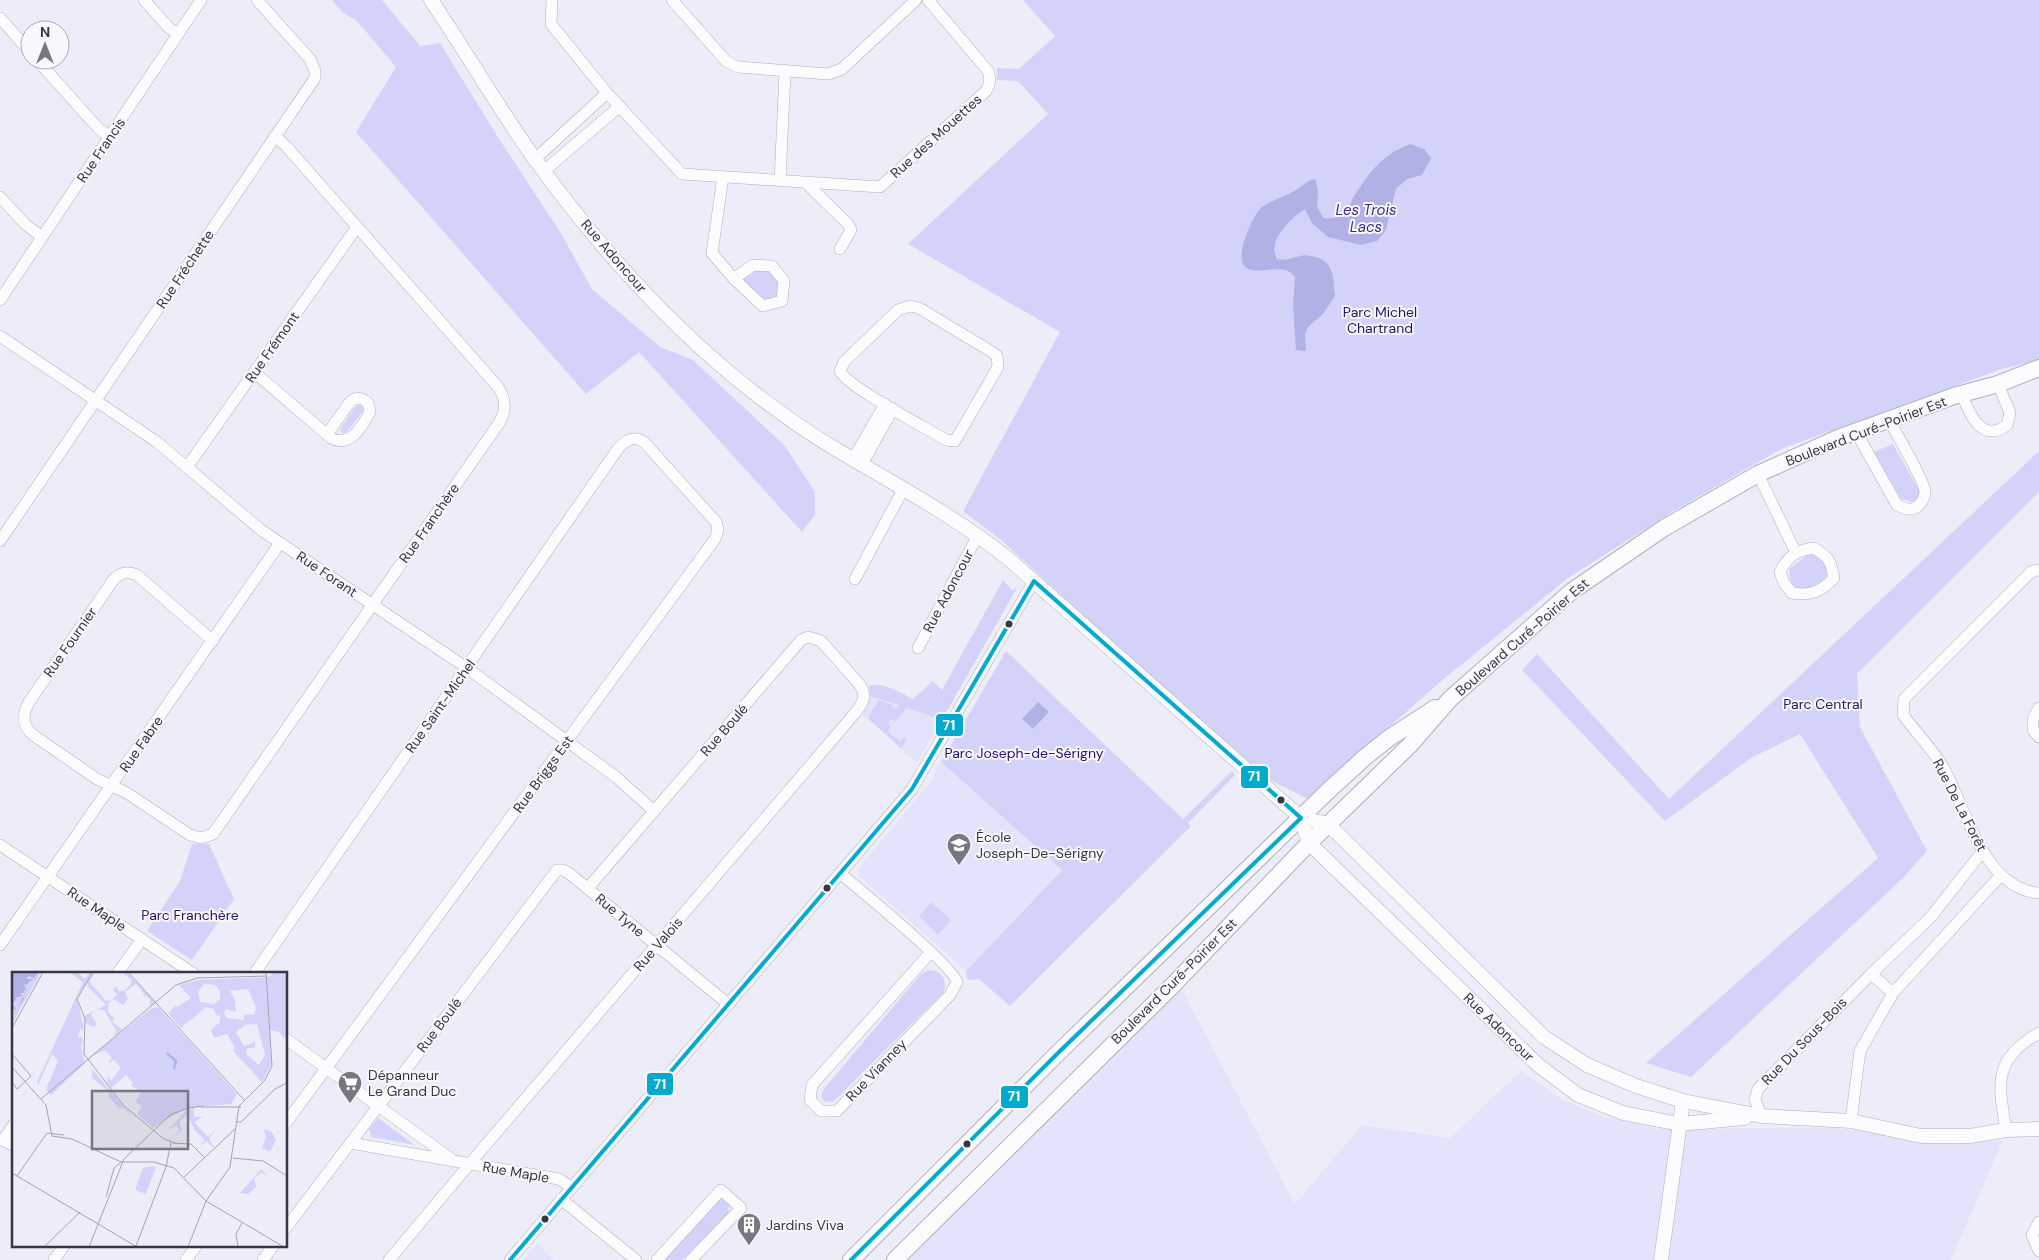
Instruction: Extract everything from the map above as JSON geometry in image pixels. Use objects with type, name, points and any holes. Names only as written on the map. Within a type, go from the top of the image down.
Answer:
[{"type":"main road","name":"Boulevard Curé-Poirier Est","points":[[895,1260],[1172,985],[1328,824],[1410,745],[1450,699],[1572,591],[1664,528],[1758,474],[1856,432],[1962,394],[1998,384],[2039,368]]},
{"type":"main road","name":"Boulevard Curé-Poirier Est","points":[[1998,384],[2039,381]]},
{"type":"main road","name":"Boulevard Curé-Poirier Est","points":[[851,1260],[1058,1053],[1371,752],[1389,738],[1450,699]]},
{"type":"street","points":[[144,0],[169,28],[178,34]]},
{"type":"street","name":"Rue Francis","points":[[0,300],[200,0]]},
{"type":"street","name":"Rue Fréchette","points":[[0,542],[312,82],[315,71],[310,60],[258,0]]},
{"type":"street","name":"Rue Adoncour","points":[[431,0],[535,158],[570,206],[612,256],[694,341],[725,369],[777,410],[857,462],[904,488],[978,535],[1034,581],[1301,818],[1328,824],[1544,1037],[1586,1065],[1636,1086],[1683,1101],[1760,1116],[1851,1121],[1921,1136],[1970,1136],[2006,1130],[2039,1129]]},
{"type":"street","name":"Rue des Mouettes","points":[[552,0],[551,24],[607,92],[682,174],[880,188],[986,91],[990,81],[988,71],[928,0]]},
{"type":"street","points":[[672,0],[726,61],[738,67],[828,74],[842,69],[916,0]]},
{"type":"street","points":[[0,18],[20,41]]},
{"type":"street","points":[[46,70],[99,129],[110,137]]},
{"type":"street","points":[[780,180],[785,72]]},
{"type":"street","points":[[535,158],[607,92]]},
{"type":"street","points":[[544,171],[620,106]]},
{"type":"street","name":"Rue Franchère","points":[[111,786],[126,793],[190,835],[201,838],[213,834],[374,604],[503,414],[505,404],[502,392],[498,387],[275,136]]},
{"type":"street","points":[[723,176],[712,253],[734,279]]},
{"type":"street","points":[[805,182],[848,224],[851,230],[840,249]]},
{"type":"street","points":[[0,197],[25,224],[42,237]]},
{"type":"street","name":"Rue Frémont","points":[[187,467],[357,227]]},
{"type":"street","points":[[910,306],[919,308],[997,356],[998,367],[955,441],[946,440],[889,407],[845,379],[841,374],[840,368],[844,362],[902,308],[910,306]]},
{"type":"street","name":"Rue Forant","points":[[0,336],[157,442],[280,543],[374,604],[467,668],[616,777],[654,811]]},
{"type":"street","points":[[254,372],[327,434]]},
{"type":"street","points":[[1962,394],[1973,420],[1985,429],[2002,429],[2007,425],[2010,413],[1998,384]]},
{"type":"street","points":[[857,462],[889,407]]},
{"type":"street","points":[[1856,432],[1897,505],[1905,509],[1913,509],[1923,500],[1924,485],[1889,420]]},
{"type":"street","name":"Rue Briggs Est","points":[[288,1120],[715,539],[717,526],[714,519],[648,445],[640,439],[628,440]]},
{"type":"street","name":"Rue Saint-Michel","points":[[255,972],[617,450],[628,440]]},
{"type":"street","points":[[1758,474],[1796,553]]},
{"type":"street","points":[[856,580],[904,488]]},
{"type":"street","name":"Rue Adoncour","points":[[918,648],[978,535]]},
{"type":"street","name":"Rue Fabre","points":[[0,945],[280,543]]},
{"type":"street","points":[[1813,548],[1824,553],[1832,565],[1834,578],[1818,591],[1805,595],[1792,593],[1784,583],[1780,572],[1786,561],[1796,553],[1813,548]]},
{"type":"street","name":"Rue De La Forêt","points":[[2036,570],[1904,699],[1903,715],[1942,767],[1982,852],[2001,875],[2028,892],[2039,893]]},
{"type":"street","name":"Rue Fournier","points":[[111,786],[97,780],[33,735],[26,727],[24,716],[29,702],[109,587],[118,575],[125,572],[133,573],[213,641]]},
{"type":"street","points":[[510,1260],[841,874],[918,781],[1034,581]]},
{"type":"street","name":"Rue Valois","points":[[390,1260],[464,1163],[657,945],[862,703],[864,694],[862,689],[825,646],[813,637],[801,640]]},
{"type":"street","name":"Rue Boulé","points":[[588,888],[801,640]]},
{"type":"street","points":[[2039,708],[2034,719],[2033,730],[2039,737]]},
{"type":"street","name":"Rue Adoncour","points":[[1301,818],[1309,843],[1538,1065],[1578,1095],[1623,1112],[1680,1124],[1760,1116]]},
{"type":"street","name":"Rue Maple","points":[[0,845],[191,972]]},
{"type":"street","name":"Rue Du Sous-Bois","points":[[1760,1116],[1755,1099],[1758,1089],[1871,974],[1930,918],[1982,852]]},
{"type":"street","name":"Rue Boulé","points":[[288,1225],[557,870]]},
{"type":"street","name":"Rue Tyne","points":[[557,870],[566,871],[588,888],[728,1004]]},
{"type":"street","name":"Rue Vianney","points":[[841,874],[931,952],[955,976],[957,982],[954,990],[837,1111],[821,1111],[810,1100],[812,1085],[931,952]]},
{"type":"street","points":[[1851,1121],[1860,1051],[1893,993],[2001,875]]},
{"type":"street","points":[[119,972],[142,939]]},
{"type":"street","points":[[1871,974],[1893,993]]},
{"type":"street","points":[[2006,1130],[2001,1102],[2001,1072],[2014,1051],[2039,1032]]},
{"type":"street","name":"Rue Maple","points":[[288,1040],[449,1157],[464,1163]]},
{"type":"street","points":[[1661,1260],[1683,1101]]},
{"type":"street","points":[[12,1127],[4,1140],[12,1145]]},
{"type":"street","name":"Rue Maple","points":[[350,1143],[559,1179],[571,1187]]},
{"type":"street","points":[[657,1260],[722,1190],[741,1208],[691,1260]]},
{"type":"street","points":[[562,1199],[636,1260]]},
{"type":"street","points":[[2039,1222],[2032,1235],[2039,1251]]},
{"type":"street","points":[[54,1260],[63,1248]]},
{"type":"street","points":[[186,1260],[195,1248]]},
{"type":"street","points":[[262,1260],[271,1248]]},
{"type":"shaded area","points":[[870,696],[942,720],[917,763],[862,714]]},
{"type":"shaded area","name":"École Joseph-De-Sérigny","points":[[941,762],[1062,870],[966,971],[858,875],[859,868],[929,784]]},
{"type":"shaded area","points":[[1181,988],[1295,1204],[1362,1125],[1450,1138],[1521,1071],[1563,1100],[1604,1117],[1665,1129],[1830,1128],[1863,1131],[1944,1144],[2003,1140],[1951,1260],[908,1260]]},
{"type":"shaded area","points":[[538,1243],[553,1260],[523,1260]]},
{"type":"green space","points":[[332,0],[382,0],[420,46],[440,43],[496,134],[562,235],[592,289],[660,347],[693,360],[785,446],[815,492],[815,515],[802,532],[639,352],[586,394],[356,132],[396,67],[357,21],[342,12]]},
{"type":"green space","name":"Parc Michel Chartrand","points":[[1023,0],[2039,0],[2039,360],[2002,369],[1781,449],[1672,512],[1568,578],[1440,682],[1308,799],[1257,773],[1000,539],[963,511],[1060,332],[908,244],[1048,114],[1018,81],[997,80],[997,68],[1019,69],[1055,36]]},
{"type":"green space","points":[[753,265],[772,266],[784,281],[782,301],[763,306],[734,279]]},
{"type":"green space","points":[[356,406],[363,407],[363,411],[347,432],[343,434],[340,430],[341,427]]},
{"type":"green space","points":[[1893,444],[1919,490],[1919,496],[1914,502],[1901,499],[1874,452]]},
{"type":"green space","name":"Parc Central","points":[[2039,451],[2039,492],[1857,674],[1860,727],[1927,851],[1903,878],[1691,1077],[1646,1063],[1878,858],[1800,734],[1751,758],[1665,821],[1522,670],[1537,654],[1669,799]]},
{"type":"green space","points":[[1809,554],[1820,557],[1828,571],[1822,581],[1808,588],[1800,588],[1794,585],[1790,579],[1790,568]]},
{"type":"green space","points":[[1003,580],[1012,590],[1017,588],[942,720],[907,708],[895,722],[891,719],[888,724],[891,727],[888,732],[900,741],[904,737],[907,740],[901,748],[868,718],[879,700],[897,709],[898,705],[870,696],[869,686],[886,686],[913,699],[933,681],[942,690]]},
{"type":"green space","name":"Parc Joseph-de-Sérigny","points":[[1006,651],[1183,819],[1232,771],[1235,775],[1188,823],[1191,826],[1010,1006],[979,979],[968,980],[966,971],[1062,870],[941,762]]},
{"type":"green space","name":"Parc Franchère","points":[[192,844],[209,844],[234,899],[192,960],[147,931],[180,881]]},
{"type":"green space","points":[[931,902],[951,920],[938,935],[919,916]]},
{"type":"green space","points":[[928,970],[937,971],[944,978],[945,989],[942,994],[834,1101],[825,1102],[821,1096],[823,1090],[920,975]]},
{"type":"green space","points":[[378,1118],[415,1145],[371,1137],[369,1129]]},
{"type":"green space","points":[[717,1199],[724,1199],[729,1203],[728,1213],[682,1260],[664,1260]]},
{"type":"water","name":"Les Trois Lacs","points":[[1410,144],[1424,149],[1431,158],[1422,175],[1407,179],[1396,189],[1386,230],[1377,241],[1361,245],[1328,237],[1312,223],[1305,209],[1287,224],[1278,237],[1275,245],[1277,259],[1304,255],[1316,257],[1327,263],[1333,278],[1335,296],[1323,314],[1308,327],[1305,334],[1306,351],[1296,350],[1293,306],[1295,277],[1290,272],[1283,270],[1254,270],[1243,264],[1243,244],[1252,221],[1262,207],[1295,191],[1308,181],[1315,179],[1318,190],[1317,206],[1323,218],[1343,215],[1349,208],[1354,196],[1377,165],[1391,154]]},
{"type":"water","points":[[1038,702],[1049,712],[1033,729],[1022,719]]},
{"type":"transit line","name":"71","points":[[510,1260],[912,789],[1034,581],[1301,818],[1058,1053],[851,1260]]},
{"type":"place","name":"École Joseph-De-Sérigny","points":[[959,866]]},
{"type":"place","name":"Dépanneur Le Grand Duc","points":[[350,1104]]},
{"type":"place","name":"Jardins Viva","points":[[749,1246]]}]
